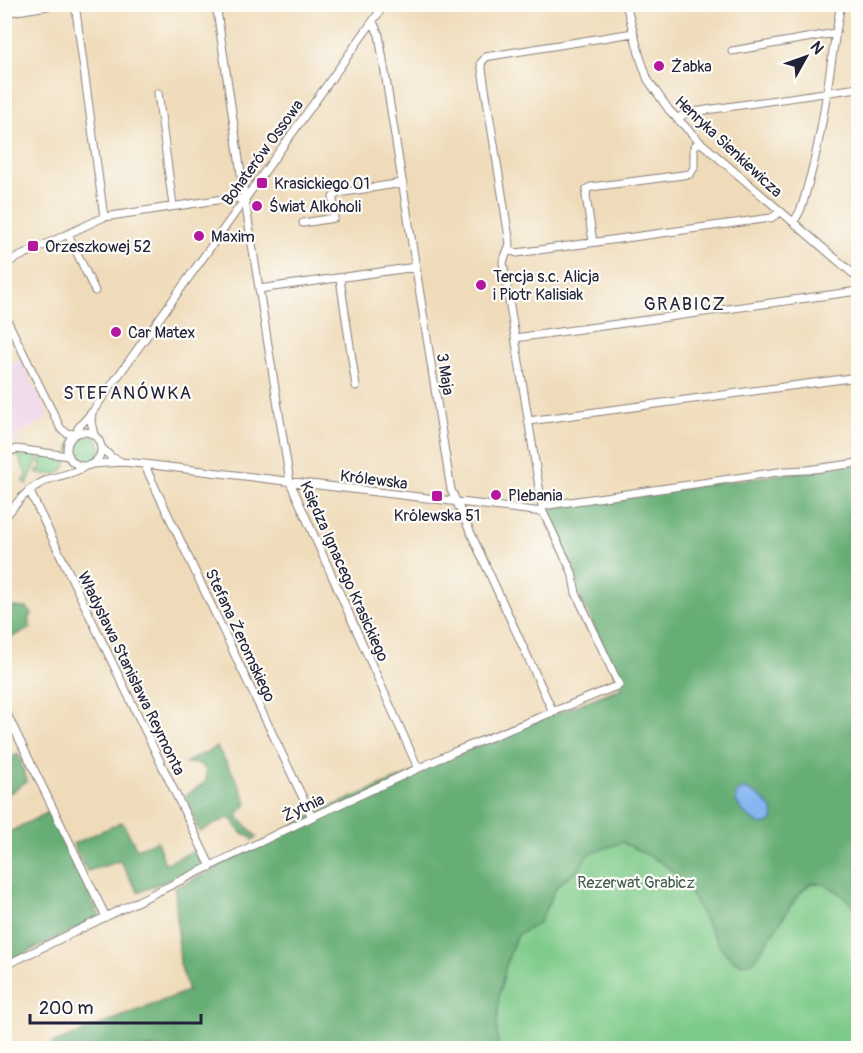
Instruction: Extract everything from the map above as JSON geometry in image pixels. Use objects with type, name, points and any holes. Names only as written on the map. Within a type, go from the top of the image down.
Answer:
[{"type":"main road","points":[[4,12],[54,4]]},
{"type":"street","points":[[75,4],[104,216]]},
{"type":"street","name":"Księdza Ignacego Krasickiego","points":[[216,4],[244,199],[290,482],[418,768]]},
{"type":"street","name":"Bohaterów Ossowa","points":[[76,433],[385,4]]},
{"type":"street","name":"Henryka Sienkiewicza","points":[[626,4],[648,80],[659,98],[699,141],[858,278]]},
{"type":"street","points":[[793,222],[798,215],[812,172],[819,142],[841,4]]},
{"type":"street","name":"3 Maja","points":[[373,22],[379,35],[451,489],[553,712]]},
{"type":"street","points":[[543,509],[503,262],[510,244],[481,68],[483,60],[491,56],[633,33]]},
{"type":"street","points":[[732,51],[835,33]]},
{"type":"street","points":[[677,119],[686,113],[858,88]]},
{"type":"street","points":[[158,93],[173,206]]},
{"type":"street","points":[[593,242],[585,196],[587,189],[690,174],[694,168],[693,147],[699,141]]},
{"type":"street","points":[[303,223],[334,218],[333,197],[338,193],[403,183]]},
{"type":"street","points":[[4,264],[104,216],[230,198],[244,199]]},
{"type":"street","points":[[508,250],[517,252],[771,218],[780,212]]},
{"type":"street","points":[[68,234],[95,291]]},
{"type":"street","points":[[259,289],[416,267]]},
{"type":"street","points":[[340,279],[356,386]]},
{"type":"street","points":[[515,338],[858,291]]},
{"type":"street","points":[[4,314],[61,429],[67,433],[86,431],[94,435]]},
{"type":"street","points":[[528,421],[858,377]]},
{"type":"street","points":[[93,411],[91,421],[94,435],[111,457],[122,462]]},
{"type":"street","points":[[58,453],[67,447],[76,433]]},
{"type":"street","points":[[60,476],[66,470],[70,458],[67,447]]},
{"type":"street","points":[[4,519],[29,490],[45,481],[94,464],[101,454],[101,447]]},
{"type":"street","points":[[4,454],[16,449],[58,453],[84,466]]},
{"type":"street","name":"Królewska","points":[[94,464],[122,462],[144,464],[456,502],[543,509],[774,472],[858,463]]},
{"type":"street","name":"Stefana Żeromskiego","points":[[144,464],[312,817]]},
{"type":"street","name":"Władysława Stanisława Reymonta","points":[[29,490],[211,867]]},
{"type":"street","name":"Żytnia","points":[[4,966],[418,768],[620,686],[576,593],[572,572],[543,509]]},
{"type":"street","points":[[4,708],[106,917]]},
{"type":"shaded area","points":[[20,359],[48,414],[46,420],[19,433],[18,441],[5,447],[5,367]]},
{"type":"green space","points":[[85,434],[91,435],[99,443],[99,455],[91,463],[85,464],[79,463],[71,455],[70,449],[71,443],[79,435]]},
{"type":"green space","points":[[14,452],[38,453],[39,456],[27,484],[23,481],[27,476],[17,453],[9,457],[8,454]]},
{"type":"green space","points":[[44,454],[61,456],[66,461],[63,470],[56,474],[37,473]]},
{"type":"green space","points":[[858,463],[858,910],[843,895],[831,888],[811,883],[798,895],[755,960],[745,964],[735,961],[726,954],[694,899],[672,871],[659,861],[622,842],[587,855],[580,868],[557,886],[539,923],[519,934],[513,944],[505,969],[499,997],[498,1048],[54,1048],[51,1044],[188,991],[180,963],[175,888],[209,872],[316,813],[622,688],[579,594],[578,585],[545,508]]},
{"type":"green space","points":[[13,607],[27,608],[31,614],[28,619],[31,628],[5,640],[5,610]]},
{"type":"green space","name":"Rezerwat Grabicz","points":[[622,687],[858,842],[858,1048],[452,1048],[468,749]]},
{"type":"green space","points":[[217,747],[239,784],[247,804],[236,815],[257,837],[253,840],[249,835],[241,833],[233,820],[227,818],[199,832],[186,795],[206,782],[206,770],[200,764],[185,763]]},
{"type":"green space","points":[[18,754],[27,781],[5,796],[5,761]]},
{"type":"green space","points":[[49,812],[100,917],[5,963],[5,834]]},
{"type":"green space","points":[[122,822],[137,849],[157,841],[165,864],[196,850],[203,867],[138,892],[120,861],[87,871],[73,844]]},
{"type":"water","points":[[742,789],[756,794],[769,806],[773,812],[770,823],[761,825],[747,816],[736,802],[736,794]]},
{"type":"place","name":"Żabka","points":[[659,66]]},
{"type":"place","name":"Krasickiego 01","points":[[262,183]]},
{"type":"place","name":"Świat Alkoholi","points":[[257,206]]},
{"type":"place","name":"Maxim","points":[[199,236]]},
{"type":"place","name":"Orzeszkowej 52","points":[[33,246]]},
{"type":"place","name":"Tercja s.c. Alicja i Piotr Kalisiak","points":[[481,285]]},
{"type":"place","name":"Car Matex","points":[[116,332]]},
{"type":"place","name":"Plebania","points":[[496,495]]},
{"type":"place","name":"Królewska 51","points":[[437,496]]},
{"type":"district","name":"GRABICZ","points":[[685,304]]},
{"type":"district","name":"STEFANÓWKA","points":[[128,393]]}]
